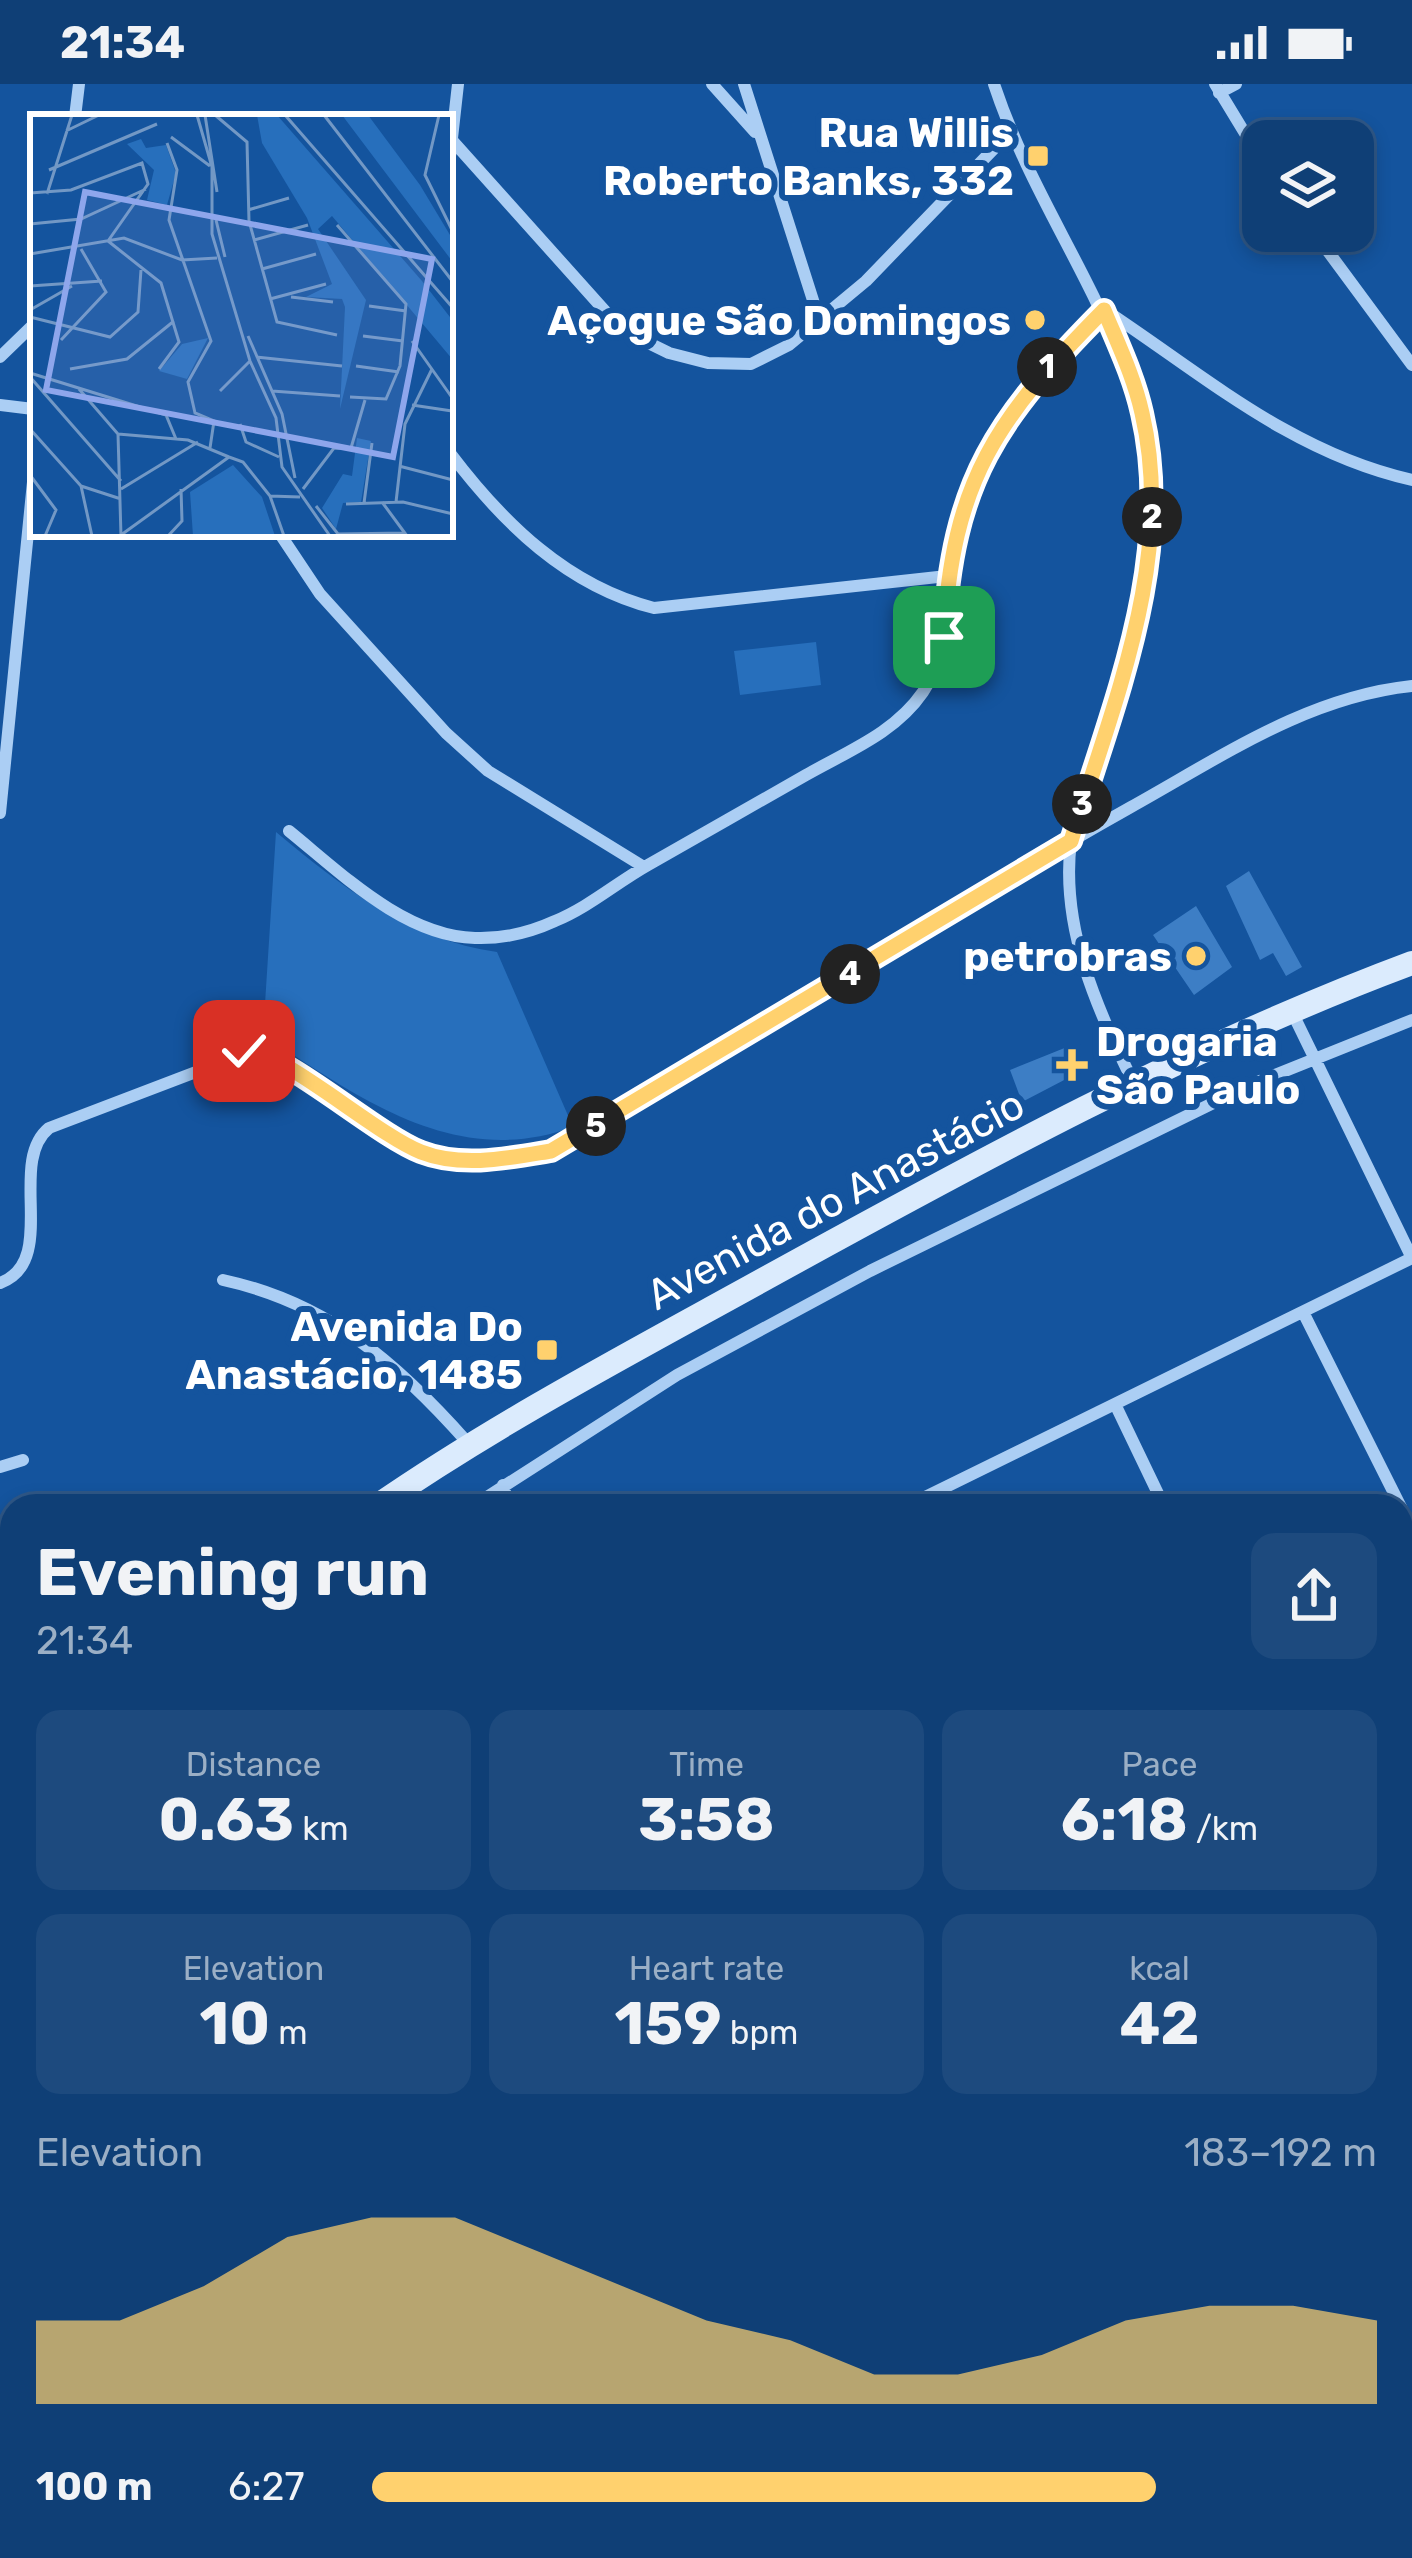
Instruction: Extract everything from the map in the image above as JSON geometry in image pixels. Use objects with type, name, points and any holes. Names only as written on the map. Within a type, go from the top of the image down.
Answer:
[{"type":"main road","name":"Avenida do Anastácio","points":[[394,1494],[468,1443],[880,1216],[1134,1084],[1412,963]]},
{"type":"street","points":[[75,114],[79,84]]},
{"type":"street","points":[[453,123],[458,84]]},
{"type":"street","points":[[712,84],[762,140]]},
{"type":"street","points":[[744,84],[819,319]]},
{"type":"street","points":[[994,84],[1010,132],[1104,310],[1143,415],[1153,493],[1150,568],[1071,841],[1074,935],[1097,1009],[1134,1084]]},
{"type":"street","points":[[1236,84],[1217,89],[1242,129]]},
{"type":"street","points":[[453,141],[622,330],[669,353],[708,363],[752,364],[788,345],[819,319],[940,209],[1010,132]]},
{"type":"street","points":[[1328,252],[1412,364]]},
{"type":"street","points":[[1104,310],[1296,440],[1371,471],[1412,480]]},
{"type":"street","points":[[289,831],[393,910],[419,924],[472,938],[552,923],[857,748],[909,710],[941,656],[947,576],[966,496],[994,436],[1045,368],[1104,310]]},
{"type":"street","points":[[0,357],[30,328]]},
{"type":"street","points":[[0,405],[30,409]]},
{"type":"street","points":[[453,457],[495,508],[557,564],[619,599],[654,608],[947,576]]},
{"type":"street","points":[[0,813],[30,512]]},
{"type":"street","points":[[282,537],[320,594],[446,733],[488,771],[644,867]]},
{"type":"street","points":[[0,1283],[20,1268],[30,1237],[30,1153],[35,1139],[49,1128],[256,1049],[382,1134],[425,1154],[459,1161],[551,1151],[1071,841],[1292,718],[1368,691],[1412,686]]},
{"type":"street","points":[[936,1494],[1412,1258],[1292,1012]]},
{"type":"street","name":"Avenida do Anastácio","points":[[490,1494],[719,1350],[1039,1188],[1315,1058],[1412,1020]]},
{"type":"street","points":[[224,1280],[275,1291],[357,1335],[415,1383],[468,1443]]},
{"type":"street","points":[[1303,1312],[1395,1494]]},
{"type":"street","points":[[1114,1404],[1158,1494]]},
{"type":"street","points":[[0,1467],[23,1460]]},
{"type":"street","points":[[503,1485],[506,1494]]},
{"type":"shaded area","points":[[816,642],[821,685],[740,695],[734,651]]},
{"type":"shaded area","points":[[276,832],[352,891],[406,923],[465,946],[497,952],[573,1127],[530,1138],[448,1133],[372,1103],[263,1035]]},
{"type":"building","points":[[1249,871],[1302,967],[1286,976],[1273,953],[1260,960],[1226,886]]},
{"type":"building","name":"petrobras","points":[[1196,906],[1232,967],[1194,995],[1153,935]]},
{"type":"building","points":[[1067,1047],[1074,1065],[1068,1078],[1022,1102],[1010,1070]]},
{"type":"place","name":"Rua Willis Roberto Banks, 332","points":[[1038,156]]},
{"type":"place","name":"Açogue São Domingos","points":[[1035,320]]},
{"type":"place","name":"petrobras","points":[[1196,956]]},
{"type":"place","name":"Drogaria São Paulo","points":[[1072,1065]]},
{"type":"place","name":"Avenida Do Anastácio, 1485","points":[[547,1350]]},
{"type":"route","points":[[244,1051],[256,1049],[276,1058],[343,1109],[425,1154],[459,1161],[551,1151],[1071,841],[1150,568],[1153,493],[1143,415],[1104,310],[1016,404],[980,464],[966,496],[947,576],[944,637]]}]
